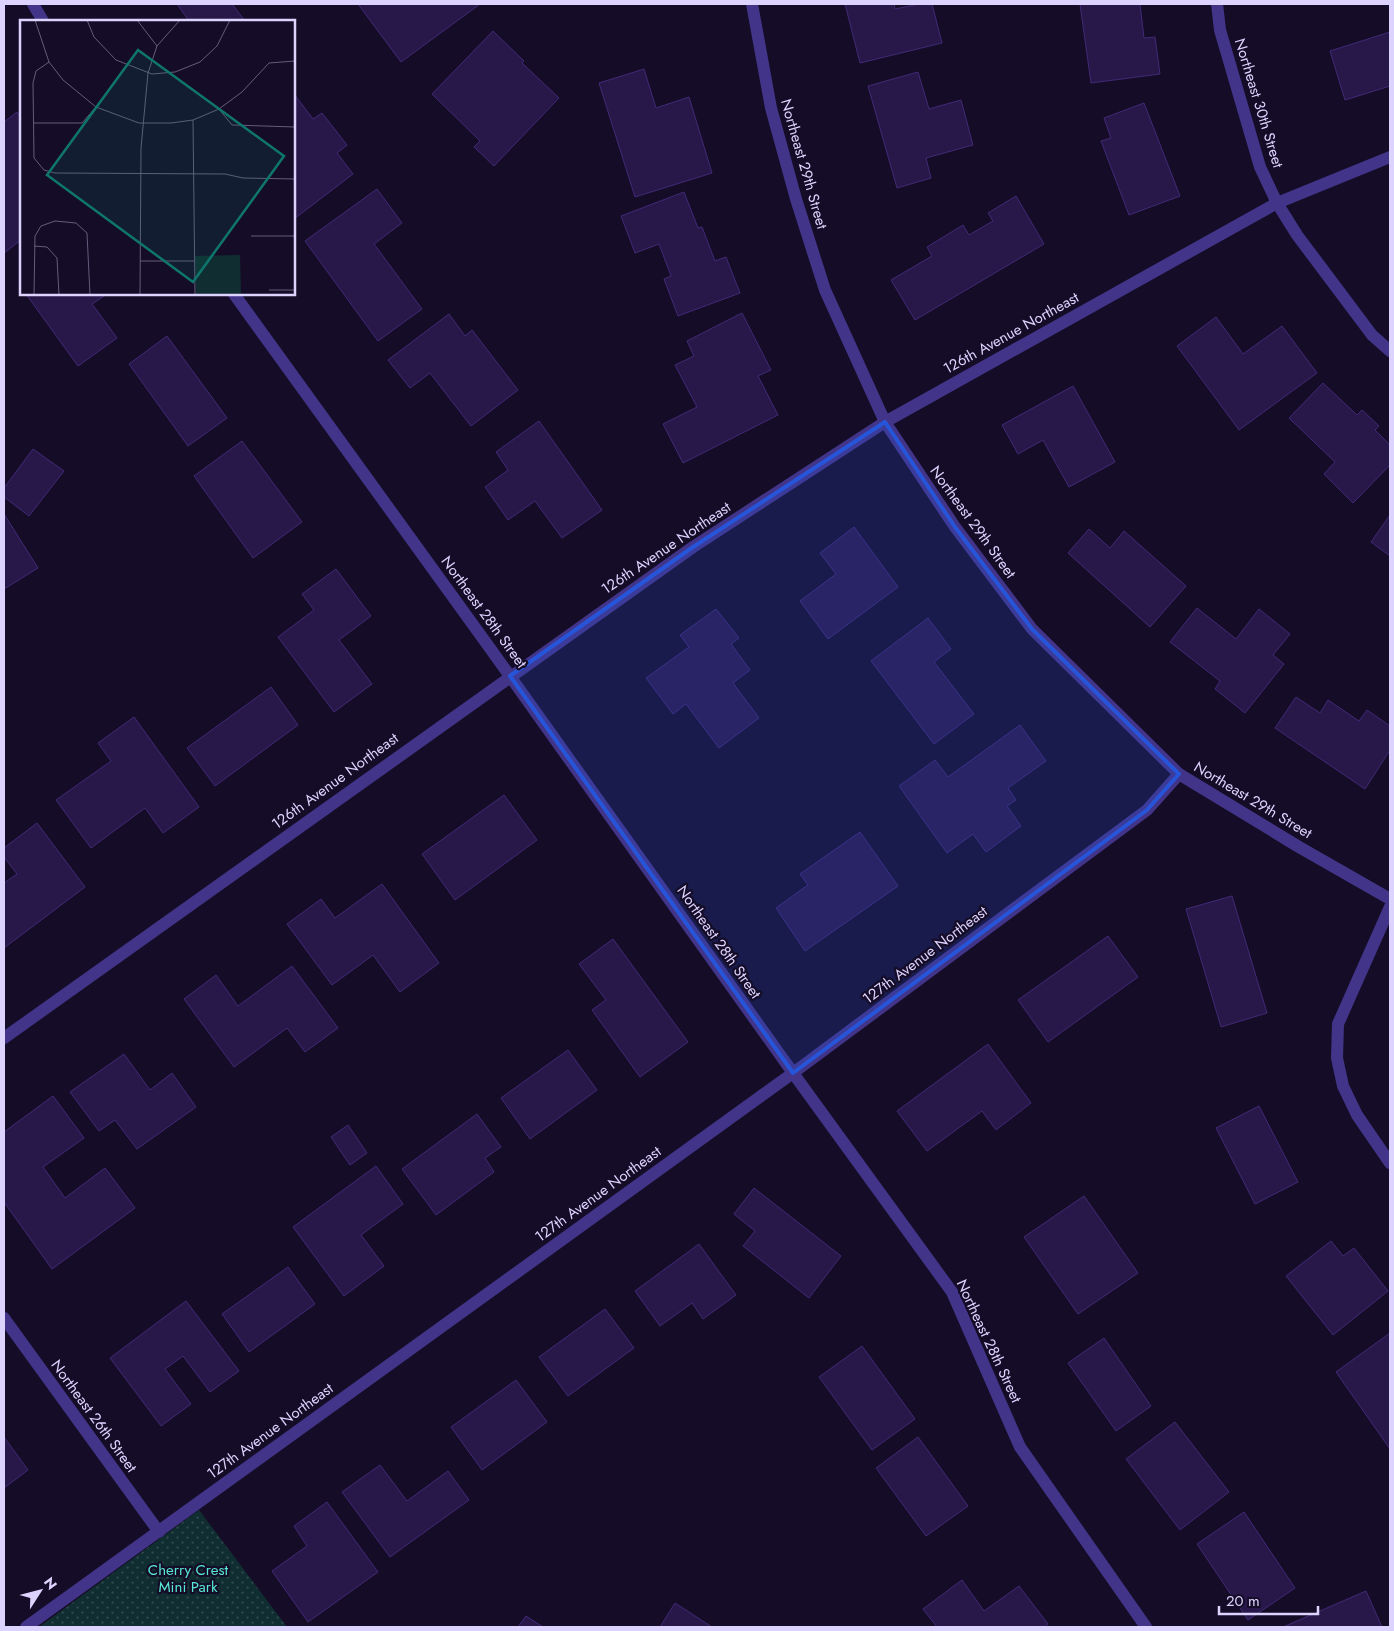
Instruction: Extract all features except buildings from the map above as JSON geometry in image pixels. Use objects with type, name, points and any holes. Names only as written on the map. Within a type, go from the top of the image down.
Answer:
[{"type":"street","points":[[33,4],[42,20]]},
{"type":"street","name":"Northeast 29th Street","points":[[752,4],[771,108],[807,235],[825,290],[884,422],[955,527],[1032,629],[1179,774],[1390,900]]},
{"type":"street","name":"Northeast 30th Street","points":[[1217,4],[1220,30],[1260,167],[1277,203],[1296,235],[1372,335],[1390,351]]},
{"type":"street","name":"126th Avenue Northeast","points":[[4,1038],[693,547],[884,422],[1277,203],[1390,157]]},
{"type":"street","name":"Northeast 28th Street","points":[[235,295],[510,676],[792,1073],[952,1292],[1020,1447],[1146,1627]]},
{"type":"street","name":"127th Avenue Northeast","points":[[26,1627],[792,1073],[1147,810],[1179,774]]},
{"type":"street","points":[[1390,907],[1338,1024],[1337,1058],[1342,1086],[1357,1115],[1390,1162]]},
{"type":"street","name":"Northeast 26th Street","points":[[4,1318],[159,1532]]},
{"type":"highlighted area","points":[[885,422],[955,527],[1032,629],[1179,774],[1147,810],[793,1073],[510,676],[693,547]]},
{"type":"green space","name":"Cherry Crest Mini Park","points":[[199,1510],[287,1627],[39,1627]]}]
